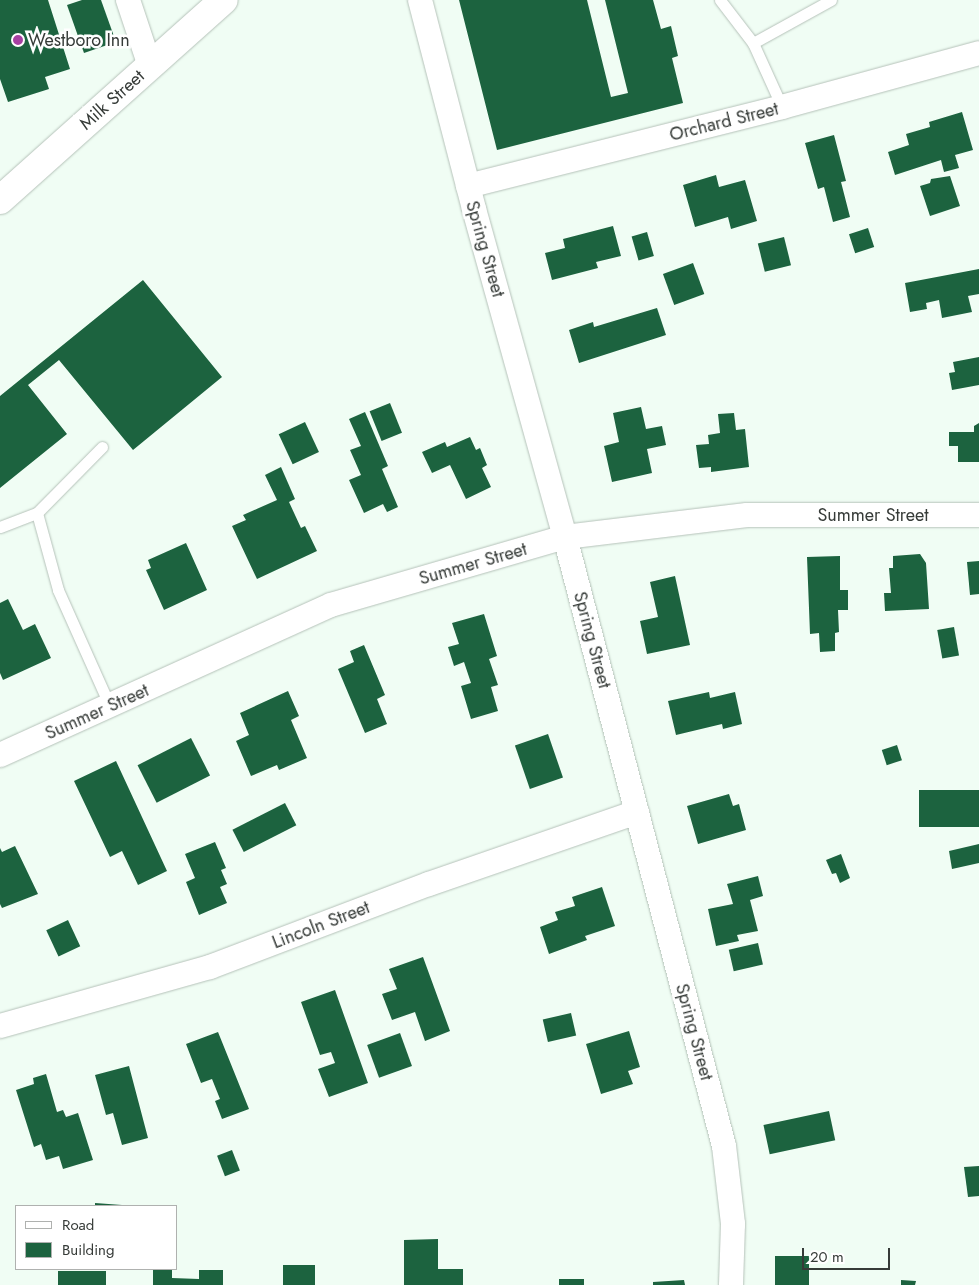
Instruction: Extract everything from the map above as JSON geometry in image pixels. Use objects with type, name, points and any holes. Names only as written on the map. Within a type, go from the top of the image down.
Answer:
[{"type":"main road","name":"Milk Street","points":[[0,200],[224,0]]},
{"type":"street","points":[[128,0],[150,66]]},
{"type":"street","name":"Spring Street","points":[[420,0],[468,186],[565,537],[724,1146],[733,1224],[731,1285]]},
{"type":"street","name":"Orchard Street","points":[[468,186],[782,107],[979,53]]},
{"type":"street","name":"Summer Street","points":[[0,755],[331,605],[565,537],[746,515],[979,515]]},
{"type":"street","name":"Lincoln Street","points":[[0,1026],[210,967],[429,884],[637,812]]},
{"type":"lane","points":[[720,0],[753,43],[782,107]]},
{"type":"lane","points":[[753,43],[831,0]]},
{"type":"lane","points":[[0,527],[38,513],[102,447]]},
{"type":"lane","points":[[38,513],[58,590],[110,706]]},
{"type":"building","points":[[0,0],[48,0],[70,69],[45,77],[49,89],[8,102],[0,79]]},
{"type":"building","points":[[82,0],[101,0],[116,42],[84,53],[67,5]]},
{"type":"building","points":[[459,0],[587,0],[611,97],[628,93],[605,0],[653,0],[661,29],[671,26],[678,56],[672,58],[683,103],[497,150]]},
{"type":"building","points":[[962,112],[973,150],[955,155],[959,168],[944,172],[941,160],[895,175],[888,152],[909,145],[906,134],[930,127],[929,122]]},
{"type":"building","points":[[834,135],[846,181],[841,182],[850,217],[833,222],[824,187],[818,189],[805,143]]},
{"type":"building","points":[[716,175],[719,187],[745,180],[757,221],[731,229],[728,217],[695,227],[683,185]]},
{"type":"building","points":[[950,176],[960,206],[930,216],[920,186],[930,183],[931,179]]},
{"type":"building","points":[[613,226],[621,256],[596,262],[598,268],[552,280],[545,253],[565,248],[563,239]]},
{"type":"building","points":[[868,228],[874,247],[855,253],[849,234]]},
{"type":"building","points":[[647,232],[654,256],[639,260],[632,236]]},
{"type":"building","points":[[784,237],[791,265],[765,272],[758,244]]},
{"type":"building","points":[[693,263],[704,294],[674,305],[663,274]]},
{"type":"building","points":[[979,269],[979,294],[968,296],[972,312],[942,318],[939,300],[926,303],[927,309],[910,312],[905,283]]},
{"type":"building","points":[[143,280],[222,377],[133,450],[59,360],[28,385],[67,434],[0,488],[0,396]]},
{"type":"building","points":[[657,308],[666,335],[579,363],[569,330],[593,322],[594,327]]},
{"type":"building","points":[[979,357],[979,385],[952,390],[949,373],[955,372],[953,362]]},
{"type":"building","points":[[390,403],[402,433],[382,441],[370,411]]},
{"type":"building","points":[[641,407],[646,429],[662,426],[666,445],[647,449],[652,473],[612,482],[604,446],[619,442],[613,413]]},
{"type":"building","points":[[365,412],[388,466],[382,469],[398,507],[387,512],[383,504],[364,513],[349,480],[361,475],[350,450],[361,446],[349,419]]},
{"type":"building","points":[[734,413],[736,430],[745,429],[749,467],[711,472],[711,467],[699,468],[696,445],[709,444],[708,435],[720,433],[718,414]]},
{"type":"building","points":[[305,422],[319,452],[293,464],[279,434]]},
{"type":"building","points":[[979,423],[979,462],[958,462],[958,446],[949,446],[949,432],[974,432],[974,426]]},
{"type":"building","points":[[470,437],[476,450],[480,448],[487,465],[482,468],[491,487],[466,499],[450,465],[432,473],[422,452],[445,442],[447,447]]},
{"type":"building","points":[[281,467],[295,499],[289,502],[301,528],[305,526],[317,551],[257,579],[232,526],[246,520],[243,515],[277,500],[265,475]]},
{"type":"building","points":[[186,543],[207,590],[164,610],[146,570],[151,568],[148,560]]},
{"type":"building","points":[[920,554],[926,563],[929,609],[885,611],[884,593],[891,593],[889,568],[893,568],[893,556]]},
{"type":"building","points":[[840,556],[840,590],[848,590],[848,610],[838,610],[839,632],[835,633],[835,651],[820,652],[819,633],[810,634],[807,557]]},
{"type":"building","points":[[979,561],[979,594],[970,595],[967,562]]},
{"type":"building","points":[[675,576],[690,645],[647,654],[640,621],[658,617],[650,582]]},
{"type":"building","points":[[8,599],[23,630],[35,624],[51,658],[3,680],[0,673],[0,603]]},
{"type":"building","points":[[484,614],[497,656],[489,659],[498,685],[491,687],[498,711],[471,719],[461,686],[471,683],[464,662],[454,666],[448,647],[459,644],[452,623]]},
{"type":"building","points":[[954,627],[959,656],[942,659],[937,630]]},
{"type":"building","points":[[364,645],[385,695],[377,699],[387,724],[365,733],[338,669],[354,662],[350,651]]},
{"type":"building","points":[[288,691],[299,716],[291,720],[307,758],[279,770],[277,765],[251,776],[236,741],[249,735],[240,713]]},
{"type":"building","points":[[709,692],[710,698],[735,692],[742,724],[723,729],[722,724],[676,735],[668,701]]},
{"type":"building","points":[[548,734],[563,777],[530,789],[515,745]]},
{"type":"building","points":[[191,738],[210,775],[157,803],[138,765]]},
{"type":"building","points":[[897,745],[902,760],[887,765],[882,750]]},
{"type":"building","points":[[116,761],[167,871],[138,885],[122,851],[110,857],[74,781]]},
{"type":"building","points":[[919,790],[979,790],[979,827],[919,827]]},
{"type":"building","points":[[729,794],[733,806],[739,804],[746,830],[698,844],[687,806]]},
{"type":"building","points":[[285,803],[296,825],[244,852],[232,830]]},
{"type":"building","points":[[215,842],[226,868],[221,870],[227,884],[220,887],[227,903],[199,915],[186,882],[195,878],[185,854]]},
{"type":"building","points":[[979,844],[979,863],[952,869],[949,851]]},
{"type":"building","points":[[15,846],[38,894],[2,908],[0,904],[0,848],[2,852]]},
{"type":"building","points":[[841,854],[850,878],[840,883],[836,873],[832,874],[826,860]]},
{"type":"building","points":[[758,876],[763,896],[750,900],[758,931],[737,935],[739,941],[716,946],[708,909],[733,904],[727,884]]},
{"type":"building","points":[[602,887],[615,926],[585,936],[587,940],[549,954],[540,927],[558,920],[555,912],[575,906],[572,897]]},
{"type":"building","points":[[68,920],[80,946],[59,956],[46,930]]},
{"type":"building","points":[[758,943],[763,964],[734,971],[729,950]]},
{"type":"building","points":[[423,957],[450,1031],[425,1041],[415,1012],[392,1020],[382,994],[397,989],[389,969]]},
{"type":"building","points":[[335,990],[368,1083],[329,1097],[318,1069],[335,1063],[331,1052],[320,1055],[301,1002]]},
{"type":"building","points":[[571,1013],[576,1035],[548,1042],[543,1020]]},
{"type":"building","points":[[629,1031],[640,1067],[628,1071],[633,1084],[601,1094],[586,1044]]},
{"type":"building","points":[[218,1032],[249,1109],[222,1119],[215,1101],[220,1099],[212,1079],[201,1083],[186,1044]]},
{"type":"building","points":[[400,1033],[412,1066],[379,1078],[367,1045]]},
{"type":"building","points":[[129,1066],[148,1138],[122,1145],[113,1113],[106,1115],[95,1075]]},
{"type":"building","points":[[46,1074],[57,1112],[63,1110],[66,1117],[78,1113],[93,1160],[63,1169],[59,1156],[46,1160],[41,1144],[34,1147],[16,1090],[34,1084],[33,1078]]},
{"type":"building","points":[[829,1111],[835,1140],[770,1154],[763,1125]]},
{"type":"building","points":[[232,1150],[240,1171],[225,1176],[217,1156]]},
{"type":"building","points":[[979,1166],[979,1196],[968,1197],[964,1167]]},
{"type":"building","points":[[95,1203],[122,1205],[95,1205]]},
{"type":"building","points":[[438,1239],[438,1269],[463,1269],[463,1285],[404,1285],[404,1240]]},
{"type":"building","points":[[775,1256],[809,1256],[809,1285],[775,1285]]},
{"type":"building","points":[[283,1265],[315,1265],[315,1285],[283,1285]]},
{"type":"building","points":[[153,1270],[172,1270],[172,1278],[199,1279],[199,1270],[223,1270],[223,1285],[153,1285]]},
{"type":"building","points":[[58,1271],[106,1271],[106,1285],[58,1285]]},
{"type":"building","points":[[559,1279],[584,1279],[584,1285],[559,1285]]},
{"type":"building","points":[[684,1280],[685,1285],[653,1285],[653,1282]]},
{"type":"building","points":[[901,1280],[916,1281],[915,1285],[901,1285]]},
{"type":"place","name":"Westboro Inn","points":[[18,40]]}]
